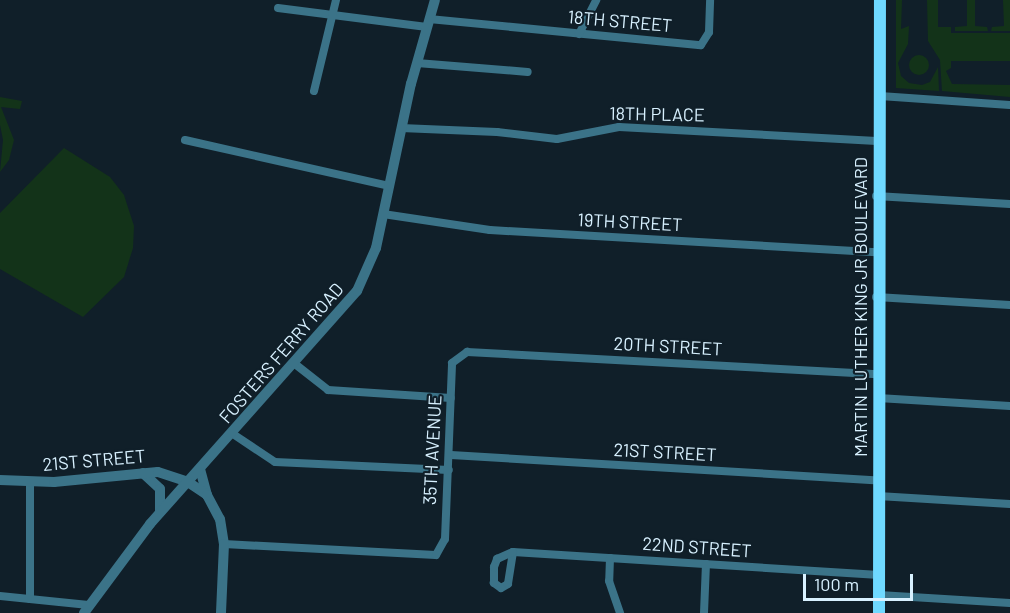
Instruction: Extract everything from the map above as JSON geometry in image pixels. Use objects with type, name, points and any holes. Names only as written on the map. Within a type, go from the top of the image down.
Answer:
[{"type":"main road","name":"MARTIN LUTHER KING JR BOULEVARD","points":[[879,0],[876,196],[879,613]]},
{"type":"street","points":[[314,91],[336,0]]},
{"type":"street","name":"FOSTERS FERRY ROAD","points":[[86,609],[160,513],[233,434],[357,291],[373,258],[401,128],[435,0]]},
{"type":"street","points":[[579,34],[596,0]]},
{"type":"street","name":"18TH STREET","points":[[278,8],[428,23],[701,45],[709,32],[710,0]]},
{"type":"street","points":[[417,63],[528,72]]},
{"type":"street","points":[[879,96],[1010,105]]},
{"type":"street","name":"18TH PLACE","points":[[401,128],[497,132],[558,139],[619,127],[878,141]]},
{"type":"street","points":[[185,140],[389,186]]},
{"type":"street","points":[[876,196],[1010,204]]},
{"type":"street","name":"19TH STREET","points":[[383,214],[490,230],[876,252]]},
{"type":"street","points":[[876,297],[1010,305]]},
{"type":"street","name":"20TH STREET","points":[[458,355],[476,352],[877,374]]},
{"type":"street","name":"35TH AVENUE","points":[[224,544],[427,556],[443,548],[451,455],[452,363],[458,355]]},
{"type":"street","points":[[295,364],[328,390],[451,398]]},
{"type":"street","points":[[878,398],[1010,406]]},
{"type":"street","points":[[233,434],[275,462],[449,470]]},
{"type":"street","name":"21ST STREET","points":[[451,455],[878,480]]},
{"type":"street","points":[[200,469],[207,495],[220,519],[224,544],[221,613]]},
{"type":"street","points":[[143,473],[160,489],[160,513]]},
{"type":"street","name":"21ST STREET","points":[[0,480],[30,482],[170,473],[207,495]]},
{"type":"street","points":[[30,482],[30,598]]},
{"type":"street","points":[[878,496],[1010,504]]},
{"type":"street","name":"22ND STREET","points":[[513,552],[879,575]]},
{"type":"street","points":[[610,558],[609,581],[620,613]]},
{"type":"street","points":[[704,613],[706,564]]},
{"type":"street","points":[[879,595],[1010,603]]},
{"type":"street","points":[[0,596],[30,598],[86,609]]},
{"type":"green space","points":[[896,0],[902,0],[901,29],[909,26],[908,44],[898,63],[901,76],[909,83],[922,85],[930,82],[938,67],[939,91],[896,88]]},
{"type":"green space","points":[[927,0],[938,0],[938,27],[951,27],[951,33],[1010,33],[1010,61],[951,61],[951,68],[946,71],[952,84],[1010,85],[1010,97],[942,91],[940,60],[928,41]]},
{"type":"green space","points":[[967,0],[975,0],[975,26],[987,27],[988,31],[955,31],[955,27],[967,26]]},
{"type":"green space","points":[[1003,0],[1010,0],[1010,31],[991,31],[992,27],[1004,26]]},
{"type":"green space","points":[[919,55],[926,58],[929,65],[926,72],[919,75],[912,72],[909,65],[912,58]]},
{"type":"green space","points":[[0,97],[22,101],[20,109],[1,107],[14,140],[9,160],[0,172],[3,140],[0,125]]},
{"type":"green space","points":[[64,148],[110,177],[124,195],[134,226],[133,248],[124,277],[83,317],[0,269],[0,213]]}]
